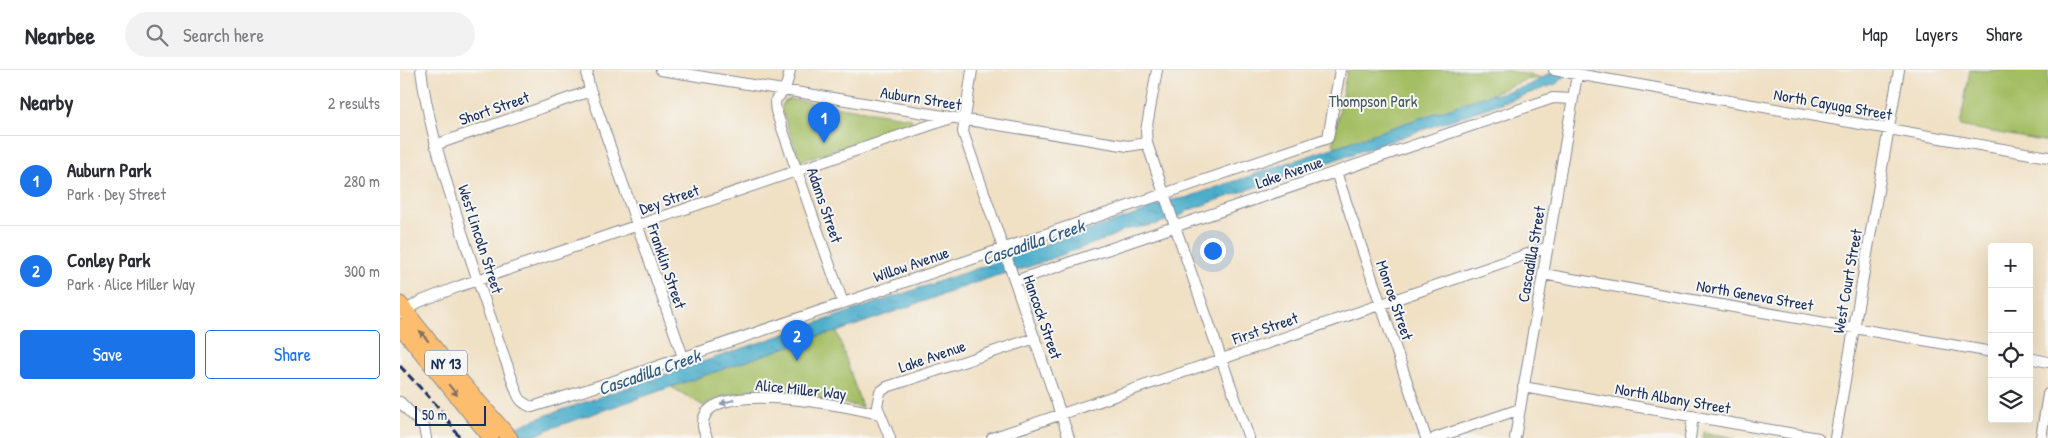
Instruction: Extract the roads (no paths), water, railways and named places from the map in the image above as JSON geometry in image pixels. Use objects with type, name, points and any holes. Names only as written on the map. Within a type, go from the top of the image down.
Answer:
[{"type":"highway","name":"NY 13","points":[[402,310],[459,380],[484,418],[491,438]]},
{"type":"highway","name":"NY 13","points":[[400,326],[484,418],[510,438]]},
{"type":"street","name":"West Lincoln Street","points":[[420,70],[435,145],[478,280],[517,393],[525,405],[532,407]]},
{"type":"street","name":"Franklin Street","points":[[588,70],[587,76],[590,91],[683,357]]},
{"type":"street","name":"Auburn Street","points":[[661,70],[1128,146],[1148,143]]},
{"type":"street","points":[[784,91],[790,70]]},
{"type":"street","name":"Hancock Street","points":[[972,70],[962,132],[1069,438]]},
{"type":"street","points":[[1157,70],[1146,131],[1148,143],[1249,438]]},
{"type":"street","name":"Willow Avenue","points":[[532,407],[843,303],[1005,252],[1328,138],[1340,70]]},
{"type":"street","name":"North Cayuga Street","points":[[1554,70],[1579,72],[2048,157]]},
{"type":"street","name":"West Court Street","points":[[1835,438],[1899,70]]},
{"type":"street","name":"Cascadilla Street","points":[[1515,438],[1579,72]]},
{"type":"street","name":"Short Street","points":[[435,145],[590,91]]},
{"type":"street","name":"Adams Street","points":[[784,91],[777,96],[774,103],[843,303]]},
{"type":"street","name":"Lake Avenue","points":[[1014,278],[1174,223],[1336,172],[1552,98],[1573,99]]},
{"type":"street","name":"Dey Street","points":[[402,310],[478,280],[952,118]]},
{"type":"street","name":"Monroe Street","points":[[1336,172],[1426,438]]},
{"type":"street","name":"First Street","points":[[992,438],[1548,247]]},
{"type":"street","name":"North Geneva Street","points":[[1543,274],[1988,351]]},
{"type":"street","name":"Lake Avenue","points":[[879,414],[877,402],[880,392],[887,387],[1035,338]]},
{"type":"street","points":[[2033,359],[2048,362]]},
{"type":"street","name":"North Albany Street","points":[[1523,387],[1818,438]]},
{"type":"street","points":[[2041,438],[2048,394]]},
{"type":"street","name":"Alice Miller Way","points":[[707,438],[703,426],[708,412],[721,403],[740,398],[789,399],[879,414]]},
{"type":"street","points":[[400,402],[424,427],[426,438]]},
{"type":"street","points":[[1435,438],[1520,409]]},
{"type":"street","points":[[879,414],[890,438]]},
{"type":"street","points":[[1690,438],[1694,416]]},
{"type":"water","points":[[1556,70],[1573,70],[1556,84],[1189,210],[1182,215],[1157,224],[1124,230],[1106,239],[1020,270],[995,276],[837,332],[822,335],[549,429],[531,438],[489,438],[547,415],[1141,213],[1168,201],[1185,198],[1491,94],[1494,95],[1530,85]]},
{"type":"railway","points":[[400,366],[440,409],[460,438]]},
{"type":"place","name":"Auburn Park","points":[[824,143]]},
{"type":"place","name":"Conley Park","points":[[797,361]]},
{"type":"park label","name":"Thompson Park","points":[[1373,101]]},
{"type":"water label","name":"Cascadilla Creek","points":[[1033,242]]},
{"type":"water label","name":"Cascadilla Creek","points":[[649,372]]}]
